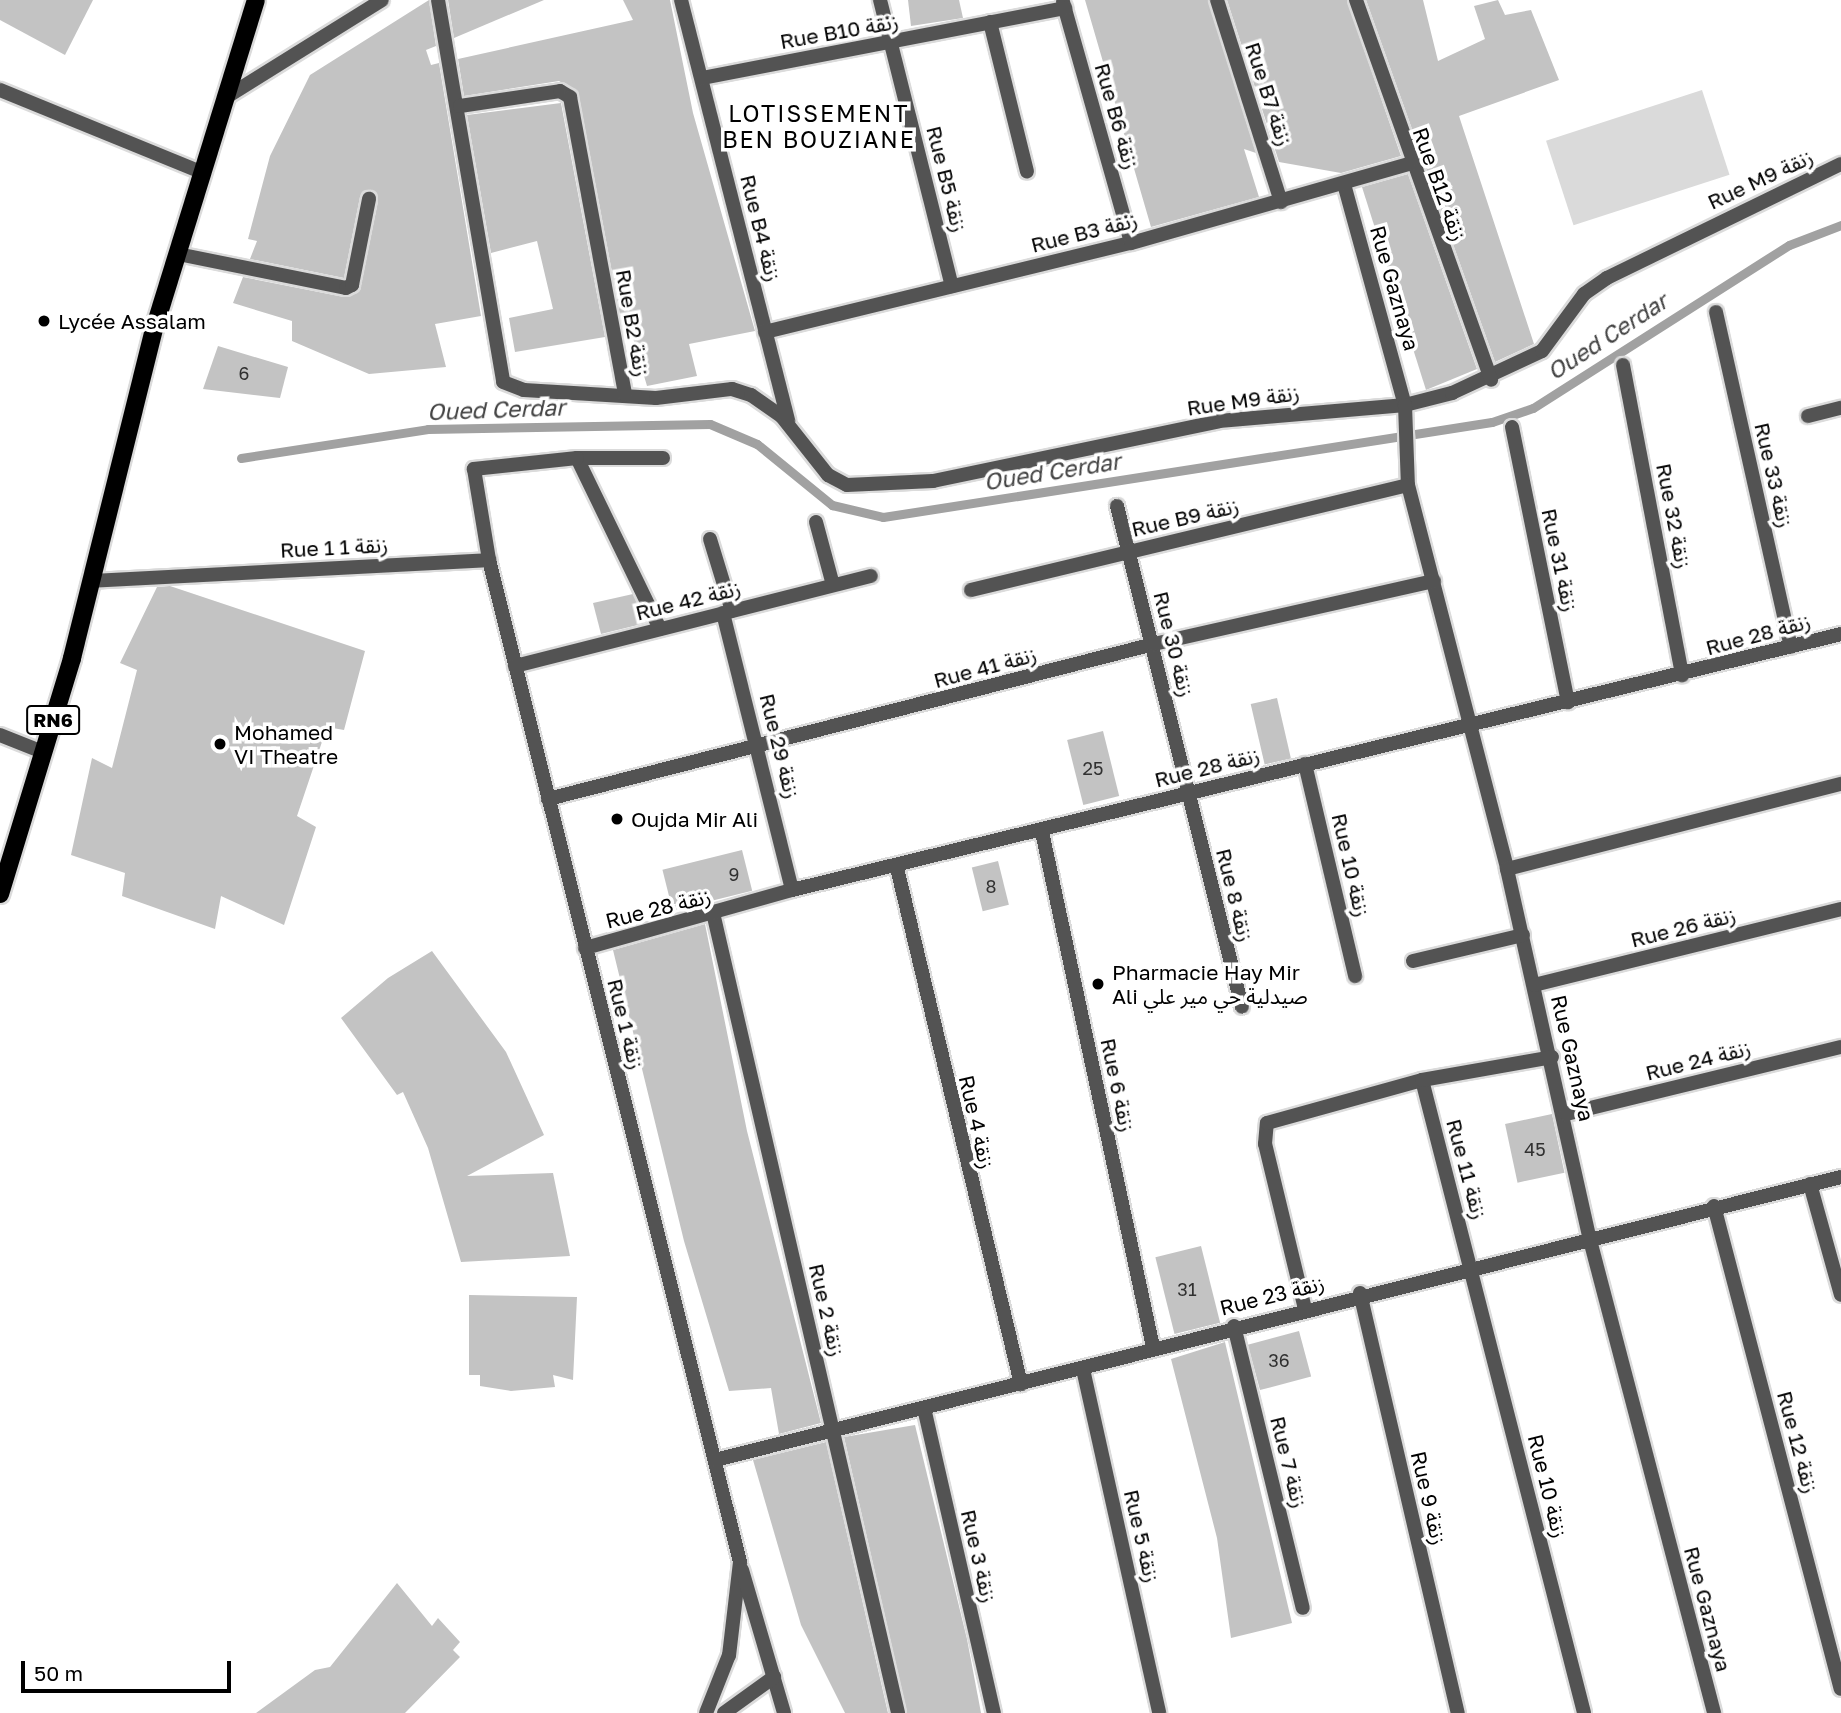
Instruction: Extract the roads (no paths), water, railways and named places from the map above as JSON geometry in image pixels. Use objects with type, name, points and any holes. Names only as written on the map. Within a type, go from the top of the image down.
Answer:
[{"type":"main road","name":"RN6","points":[[0,894],[43,752],[178,254],[256,0]]},
{"type":"street","points":[[228,96],[382,0]]},
{"type":"street","name":"Rue B2 زنقة","points":[[438,0],[460,106],[503,382],[524,390],[625,395],[570,97],[560,91],[460,106]]},
{"type":"street","name":"Rue B4 زنقة","points":[[681,0],[789,426]]},
{"type":"street","name":"Rue B5 زنقة","points":[[880,0],[952,286]]},
{"type":"street","name":"Rue B7 زنقة","points":[[1217,0],[1280,201]]},
{"type":"street","name":"Rue B12 زنقة","points":[[1356,0],[1409,164],[1491,380]]},
{"type":"street","name":"Rue B10 زنقة","points":[[702,78],[891,44],[1064,4]]},
{"type":"street","name":"Rue B6 زنقة","points":[[1064,4],[1131,243]]},
{"type":"street","points":[[990,22],[1027,171]]},
{"type":"street","points":[[0,90],[203,173]]},
{"type":"street","name":"Rue B3 زنقة","points":[[765,332],[1131,243],[1409,164]]},
{"type":"street","name":"Rue M9 زنقة","points":[[625,395],[732,389],[764,400],[837,482],[879,486],[1219,421],[1406,408],[1491,380],[1542,351],[1584,294],[1606,278],[1841,164]]},
{"type":"street","name":"Rue Gaznaya","points":[[1344,184],[1406,408],[1408,485],[1507,869],[1566,1114],[1590,1240],[1714,1713]]},
{"type":"street","points":[[178,254],[346,288],[352,285],[369,199]]},
{"type":"street","name":"Rue 33 زنقة","points":[[1716,312],[1790,647]]},
{"type":"street","name":"Rue 32 زنقة","points":[[1623,365],[1682,675]]},
{"type":"street","points":[[1808,416],[1841,408]]},
{"type":"street","name":"Rue 31 زنقة","points":[[1512,426],[1568,702]]},
{"type":"street","points":[[489,560],[474,469],[577,458],[663,458]]},
{"type":"street","points":[[577,458],[660,629]]},
{"type":"street","name":"Rue B9 زنقة","points":[[971,590],[1408,485]]},
{"type":"street","name":"Rue 30 زنقة","points":[[1117,506],[1154,644],[1188,793]]},
{"type":"street","points":[[817,523],[833,585]]},
{"type":"street","name":"Rue 29 زنقة","points":[[710,539],[792,890]]},
{"type":"street","name":"Rue 1 زنقة 1","points":[[90,581],[489,560]]},
{"type":"street","name":"Rue زنقة 1","points":[[489,560],[740,1562]]},
{"type":"street","name":"Rue 42 زنقة","points":[[515,666],[871,576]]},
{"type":"street","name":"Rue 41 زنقة","points":[[548,799],[760,748],[1154,644],[1434,581]]},
{"type":"street","name":"Rue 28 زنقة","points":[[585,948],[713,917],[792,890],[1042,832],[1305,764],[1682,675],[1841,634]]},
{"type":"street","points":[[0,735],[43,752]]},
{"type":"street","name":"Rue 10 زنقة","points":[[1305,764],[1355,976]]},
{"type":"street","points":[[1507,869],[1841,784]]},
{"type":"street","name":"Rue 8 زنقة","points":[[1188,793],[1242,1007]]},
{"type":"street","name":"Rue 6 زنقة","points":[[1042,832],[1153,1347]]},
{"type":"street","name":"Rue 4 زنقة","points":[[897,867],[1021,1384]]},
{"type":"street","name":"Rue 26 زنقة","points":[[1534,985],[1841,909]]},
{"type":"street","name":"Rue 2 زنقة","points":[[713,917],[898,1713]]},
{"type":"street","points":[[1413,961],[1522,935]]},
{"type":"street","name":"Rue 24 زنقة","points":[[1566,1114],[1841,1046]]},
{"type":"street","points":[[1306,1309],[1270,1164],[1267,1123],[1422,1080],[1552,1057]]},
{"type":"street","name":"Rue 11 زنقة","points":[[1422,1080],[1471,1269]]},
{"type":"street","name":"Rue 23 زنقة","points":[[715,1460],[1083,1369],[1153,1347],[1360,1293],[1471,1269],[1714,1206],[1841,1177]]},
{"type":"street","points":[[1810,1184],[1841,1295]]},
{"type":"street","name":"Rue 12 زنقة","points":[[1714,1206],[1841,1689]]},
{"type":"street","name":"Rue 10 زنقة","points":[[1471,1269],[1584,1713]]},
{"type":"street","name":"Rue 9 زنقة","points":[[1360,1293],[1458,1713]]},
{"type":"street","name":"Rue 7 زنقة","points":[[1234,1326],[1303,1608]]},
{"type":"street","name":"Rue 5 زنقة","points":[[1083,1369],[1159,1713]]},
{"type":"street","name":"Rue 3 زنقة","points":[[924,1408],[994,1713]]},
{"type":"street","points":[[740,1562],[784,1713]]},
{"type":"street","points":[[706,1713],[729,1655],[740,1562]]},
{"type":"street","points":[[724,1713],[774,1677]]},
{"type":"waterway","name":"Oued Cerdar","points":[[241,458],[428,429],[710,424],[757,444],[832,505],[883,517],[1492,422],[1533,408],[1789,245],[1841,225]]},
{"type":"place","name":"Lycée Assalam","points":[[44,321]]},
{"type":"place","name":"Mohamed VI Theatre","points":[[220,744]]},
{"type":"place","name":"Oujda Mir Ali","points":[[617,819]]},
{"type":"place","name":"Pharmacie Hay Mir Ali صيدلية حي مير علي","points":[[1098,984]]},
{"type":"district","name":"LOTISSEMENT BEN BOUZIANE","points":[[819,126]]}]
